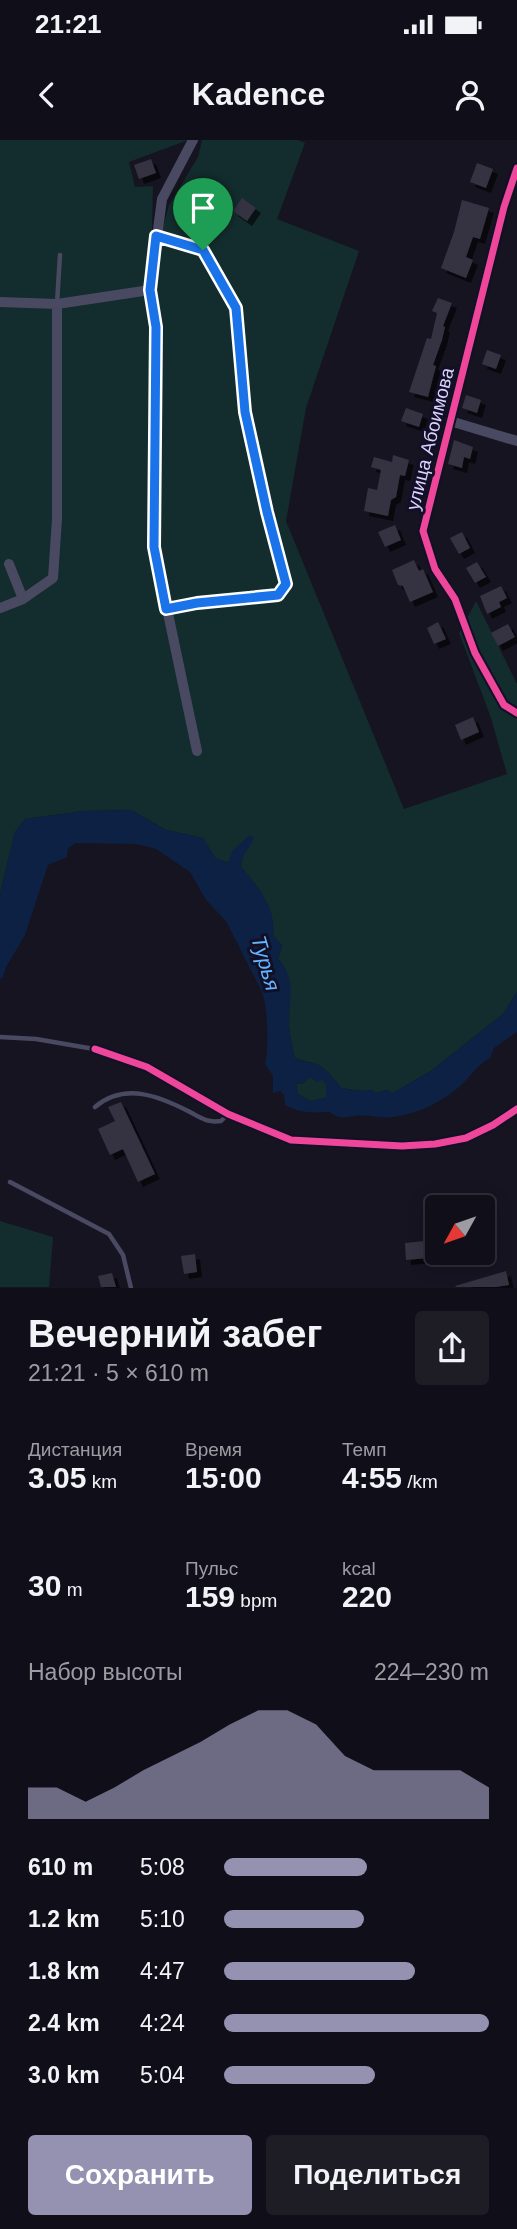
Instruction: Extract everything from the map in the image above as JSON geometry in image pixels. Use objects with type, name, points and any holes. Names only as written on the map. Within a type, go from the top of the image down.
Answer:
[{"type":"street","points":[[193,140],[162,199],[150,290],[156,327],[154,547],[197,751]]},
{"type":"street","name":"улица Абоимова","points":[[517,168],[504,207],[423,531],[435,569],[455,599],[475,653],[504,705],[517,713]]},
{"type":"street","points":[[504,207],[517,211]]},
{"type":"street","points":[[156,236],[203,250],[236,308],[245,412],[286,584],[278,595],[197,603],[166,609]]},
{"type":"street","points":[[0,302],[57,304],[150,290]]},
{"type":"street","points":[[0,608],[23,599],[53,578],[57,519],[57,304]]},
{"type":"street","points":[[450,421],[517,441]]},
{"type":"street","points":[[9,564],[23,599]]},
{"type":"street","points":[[95,1049],[147,1068],[228,1114],[291,1140],[402,1146],[435,1144],[466,1138],[517,1109]]},
{"type":"lane","points":[[57,304],[60,255]]},
{"type":"lane","points":[[0,1037],[36,1039],[95,1049]]},
{"type":"lane","points":[[96,1107],[114,1096],[142,1093],[169,1102],[208,1122],[220,1121],[228,1114]]},
{"type":"lane","points":[[10,1182],[109,1234],[123,1255],[131,1287]]},
{"type":"green space","points":[[0,140],[188,140],[129,162],[135,187],[153,186],[152,233],[162,231],[169,205],[198,157],[202,140],[298,140],[305,143],[277,219],[359,251],[306,408],[286,521],[404,809],[507,774],[490,715],[459,633],[476,601],[517,684],[517,992],[503,1014],[431,1071],[393,1093],[387,1090],[375,1093],[372,1090],[341,1088],[320,1066],[294,1057],[289,1027],[289,981],[278,959],[282,946],[273,935],[269,907],[241,867],[242,854],[251,844],[229,863],[215,858],[203,838],[166,830],[131,810],[84,811],[25,819],[15,832],[0,894]]},
{"type":"green space","points":[[310,1077],[318,1081],[322,1079],[326,1084],[326,1098],[310,1101],[298,1094],[296,1084],[303,1083]]},
{"type":"green space","points":[[0,1221],[53,1237],[49,1287],[0,1287]]},
{"type":"water","name":"Турья","points":[[131,810],[166,830],[203,838],[215,858],[228,863],[233,850],[250,835],[254,837],[243,857],[241,867],[269,906],[273,935],[282,946],[278,959],[290,981],[289,1027],[294,1057],[320,1066],[341,1088],[372,1090],[375,1093],[387,1090],[393,1093],[431,1071],[503,1014],[517,992],[517,1032],[494,1048],[490,1058],[458,1088],[420,1110],[394,1117],[342,1117],[330,1112],[307,1112],[290,1108],[285,1105],[284,1095],[280,1091],[273,1093],[273,1076],[265,1064],[267,1028],[264,999],[226,921],[206,900],[190,872],[156,849],[137,844],[76,843],[68,848],[67,857],[48,865],[25,935],[0,979],[0,894],[15,832],[25,819],[84,811]],"holes":[[[310,1077],[317,1082],[322,1080],[326,1084],[326,1098],[310,1101],[298,1094],[296,1084],[303,1083]]]},
{"type":"building","points":[[151,159],[156,173],[139,179],[134,165]]},
{"type":"building","points":[[477,163],[493,169],[486,188],[470,182]]},
{"type":"building","points":[[242,198],[256,208],[247,221],[233,211]]},
{"type":"building","points":[[462,200],[489,208],[480,239],[473,237],[466,257],[473,260],[466,278],[441,268]]},
{"type":"building","points":[[438,298],[452,303],[433,365],[436,366],[428,397],[409,392],[427,338],[431,339],[437,313],[432,311]]},
{"type":"building","points":[[487,350],[501,355],[496,369],[482,364]]},
{"type":"building","points":[[466,395],[481,400],[477,413],[462,408]]},
{"type":"building","points":[[406,408],[423,414],[419,427],[401,421]]},
{"type":"building","points":[[454,440],[473,447],[470,459],[464,457],[462,468],[448,464]]},
{"type":"building","points":[[393,455],[409,460],[405,476],[400,475],[396,497],[391,500],[388,516],[364,511],[368,488],[377,490],[381,470],[371,467],[374,457],[392,462]]},
{"type":"building","points":[[395,525],[401,540],[385,547],[378,532]]},
{"type":"building","points":[[462,532],[470,548],[459,554],[450,538]]},
{"type":"building","points":[[414,560],[419,571],[423,569],[433,592],[410,602],[403,586],[398,585],[392,570]]},
{"type":"building","points":[[477,562],[486,577],[475,583],[466,568]]},
{"type":"building","points":[[501,586],[507,598],[499,602],[501,607],[487,614],[480,596]]},
{"type":"building","points":[[438,622],[446,639],[434,644],[427,628]]},
{"type":"building","points":[[508,624],[515,637],[498,646],[491,633]]},
{"type":"building","points":[[473,717],[479,732],[461,740],[455,725]]},
{"type":"building","points":[[121,1102],[155,1174],[138,1182],[123,1149],[110,1155],[98,1129],[115,1121],[108,1107]]},
{"type":"building","points":[[425,1241],[425,1258],[406,1260],[405,1243]]},
{"type":"building","points":[[195,1254],[197,1272],[184,1274],[181,1256]]},
{"type":"building","points":[[506,1271],[509,1285],[455,1286]]},
{"type":"building","points":[[112,1273],[116,1287],[101,1287],[98,1276]]},
{"type":"cycle path","points":[[517,168],[504,207],[423,531],[435,569],[455,599],[475,653],[504,705],[517,713]]},
{"type":"cycle path","points":[[156,236],[203,250],[236,308],[245,412],[286,584],[278,595],[197,603],[166,609]]},
{"type":"cycle path","points":[[95,1049],[147,1067],[228,1114],[291,1140],[402,1146],[435,1144],[466,1138],[517,1109]]},
{"type":"route","points":[[156,236],[203,250],[236,308],[245,412],[253,455],[286,584],[278,595],[197,603],[166,609],[154,547],[156,327],[150,290],[156,236]]}]
